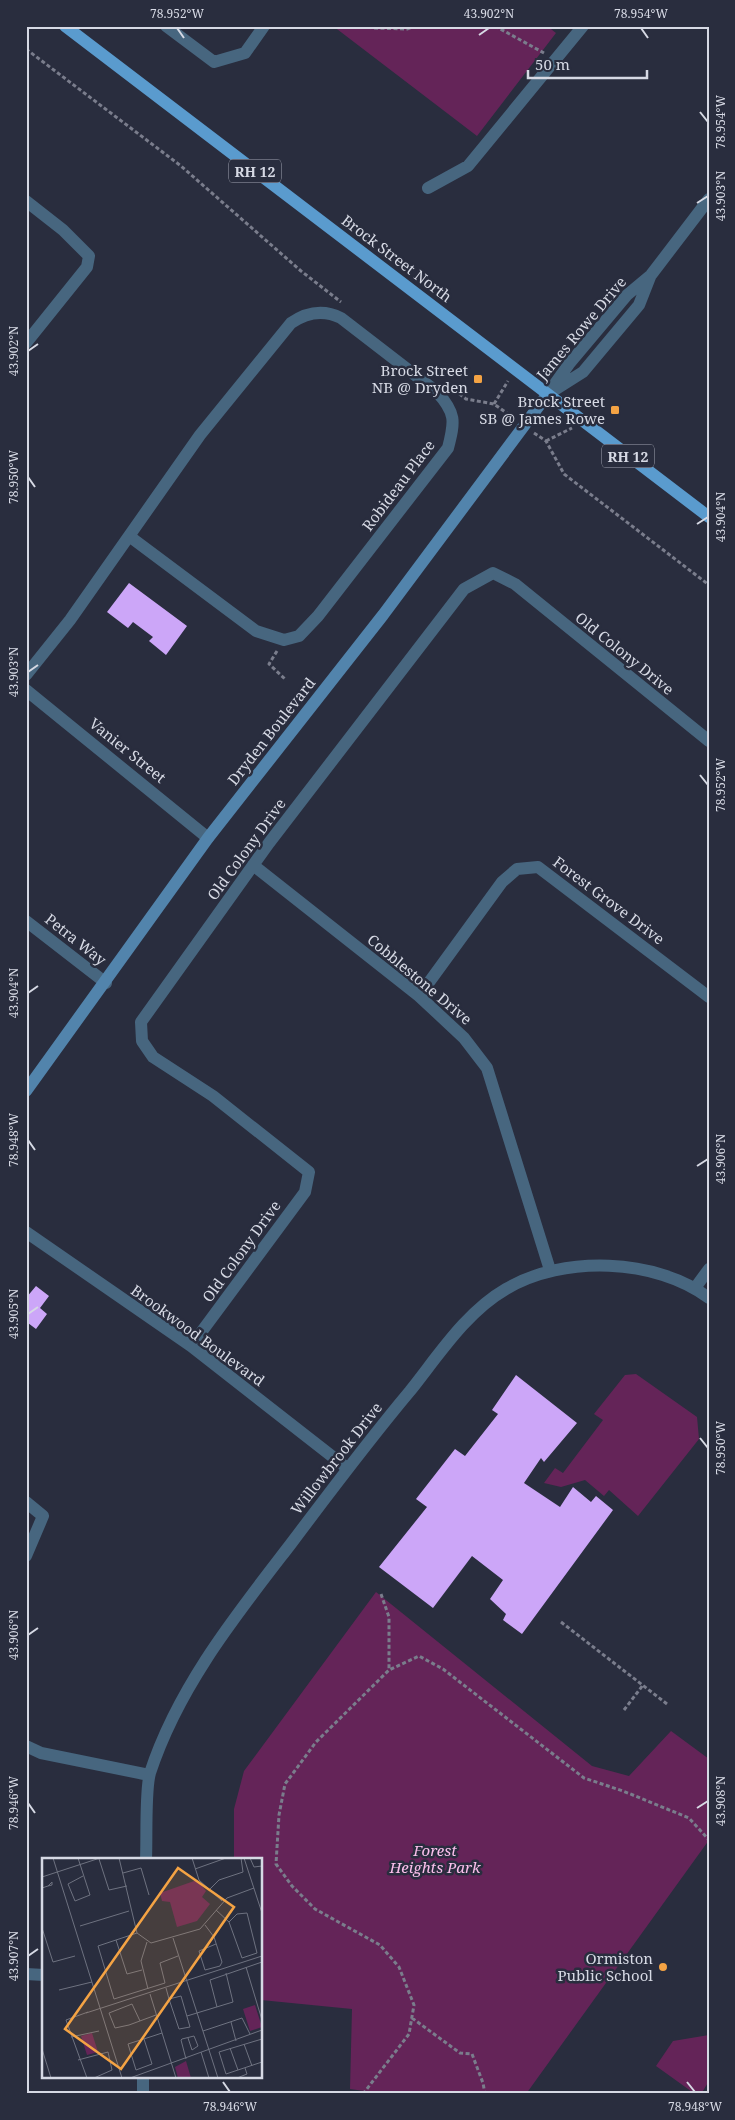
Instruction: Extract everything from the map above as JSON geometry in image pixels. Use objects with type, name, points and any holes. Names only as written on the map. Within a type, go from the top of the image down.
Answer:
[{"type":"main road","name":"Brock Street North","points":[[65,26],[516,368],[583,423],[709,517]]},
{"type":"street","points":[[166,26],[214,62],[245,53],[264,26]]},
{"type":"street","points":[[428,188],[468,166],[583,26]]},
{"type":"street","name":"James Rowe Drive","points":[[547,395],[569,364],[627,295],[651,275],[709,199]]},
{"type":"street","points":[[26,200],[63,230],[89,256],[87,267],[26,344]]},
{"type":"street","name":"Robideau Place","points":[[26,675],[70,620],[200,435],[291,323],[302,316],[316,312],[330,312],[341,318],[437,392],[447,404],[453,416],[453,428],[448,448],[318,616],[299,636],[284,640]]},
{"type":"street","name":"Dryden Boulevard","points":[[26,1091],[106,983],[208,838],[383,615],[547,395]]},
{"type":"street","points":[[130,536],[256,631],[284,640]]},
{"type":"street","name":"Old Colony Drive","points":[[192,1346],[305,1192],[309,1172],[213,1096],[153,1057],[142,1041],[141,1022],[253,865],[464,589],[493,573],[515,584],[709,741]]},
{"type":"street","name":"Vanier Street","points":[[26,690],[187,818],[208,838]]},
{"type":"street","name":"Cobblestone Drive","points":[[253,865],[420,996],[464,1038],[487,1068],[550,1270]]},
{"type":"street","name":"Forest Grove Drive","points":[[420,996],[502,882],[517,869],[538,867],[709,997]]},
{"type":"street","name":"Petra Way","points":[[26,921],[106,983]]},
{"type":"street","name":"Brookwood Boulevard","points":[[26,1232],[192,1346],[347,1468]]},
{"type":"street","name":"Willowbrook Drive","points":[[146,1858],[149,1775],[173,1717],[224,1631],[347,1468],[469,1319],[506,1289],[550,1270],[595,1266],[652,1270],[695,1288],[709,1298]]},
{"type":"street","points":[[695,1288],[709,1269]]},
{"type":"street","points":[[26,1502],[43,1516],[26,1556]]},
{"type":"street","points":[[26,1746],[41,1753],[149,1775]]},
{"type":"street","points":[[26,1974],[42,1975]]},
{"type":"street","points":[[143,2078],[143,2094]]},
{"type":"path","points":[[368,26],[407,29],[415,26]]},
{"type":"path","points":[[494,26],[556,60]]},
{"type":"path","points":[[26,50],[181,166],[302,272],[348,308]]},
{"type":"path","points":[[494,404],[516,368]]},
{"type":"path","points":[[450,387],[466,399],[494,404],[546,441],[564,474],[709,585]]},
{"type":"path","points":[[546,441],[583,423]]},
{"type":"path","points":[[284,640],[269,664],[285,679]]},
{"type":"path","points":[[380,1594],[389,1617],[389,1670]]},
{"type":"path","points":[[561,1622],[668,1704]]},
{"type":"path","points":[[363,2094],[409,2034],[414,2005],[399,1967],[380,1945],[315,1909],[292,1886],[276,1864],[278,1815],[286,1784],[316,1742],[389,1670],[418,1656],[443,1669],[584,1778],[623,1791],[690,1818],[709,1840]]},
{"type":"path","points":[[624,1710],[643,1685]]},
{"type":"path","points":[[412,2018],[460,2053],[472,2054],[483,2083],[484,2094]]},
{"type":"green space","points":[[333,26],[547,26],[556,33],[477,136]]},
{"type":"green space","points":[[636,1374],[697,1417],[699,1439],[638,1516],[609,1490],[604,1496],[585,1480],[561,1487],[544,1483],[555,1468],[563,1473],[603,1420],[594,1414],[625,1375]]},
{"type":"green space","name":"Forest Heights Park","points":[[376,1592],[592,1766],[629,1776],[671,1731],[709,1759],[709,1840],[526,2094],[386,2094],[350,2089],[352,2009],[262,2000],[262,1858],[234,1858],[234,1809],[244,1771]]},
{"type":"green space","points":[[709,2035],[709,2081],[701,2094],[695,2094],[656,2066],[673,2041]]},
{"type":"building","points":[[129,583],[187,626],[166,655],[149,641],[153,637],[133,622],[128,628],[107,612]]},
{"type":"building","points":[[36,1286],[49,1296],[40,1308],[47,1314],[36,1329],[28,1323],[26,1325],[26,1298]]},
{"type":"building","points":[[516,1375],[577,1423],[544,1462],[541,1458],[524,1483],[560,1507],[573,1487],[591,1502],[596,1496],[613,1510],[522,1634],[503,1620],[506,1614],[490,1599],[503,1580],[472,1556],[433,1608],[379,1567],[427,1507],[416,1499],[455,1449],[465,1456],[498,1414],[492,1410]]},
{"type":"place","name":"Brock Street NB @ Dryden","points":[[478,379]]},
{"type":"place","name":"Brock Street SB @ James Rowe","points":[[615,410]]},
{"type":"place","name":"Ormiston Public School","points":[[663,1967]]}]
